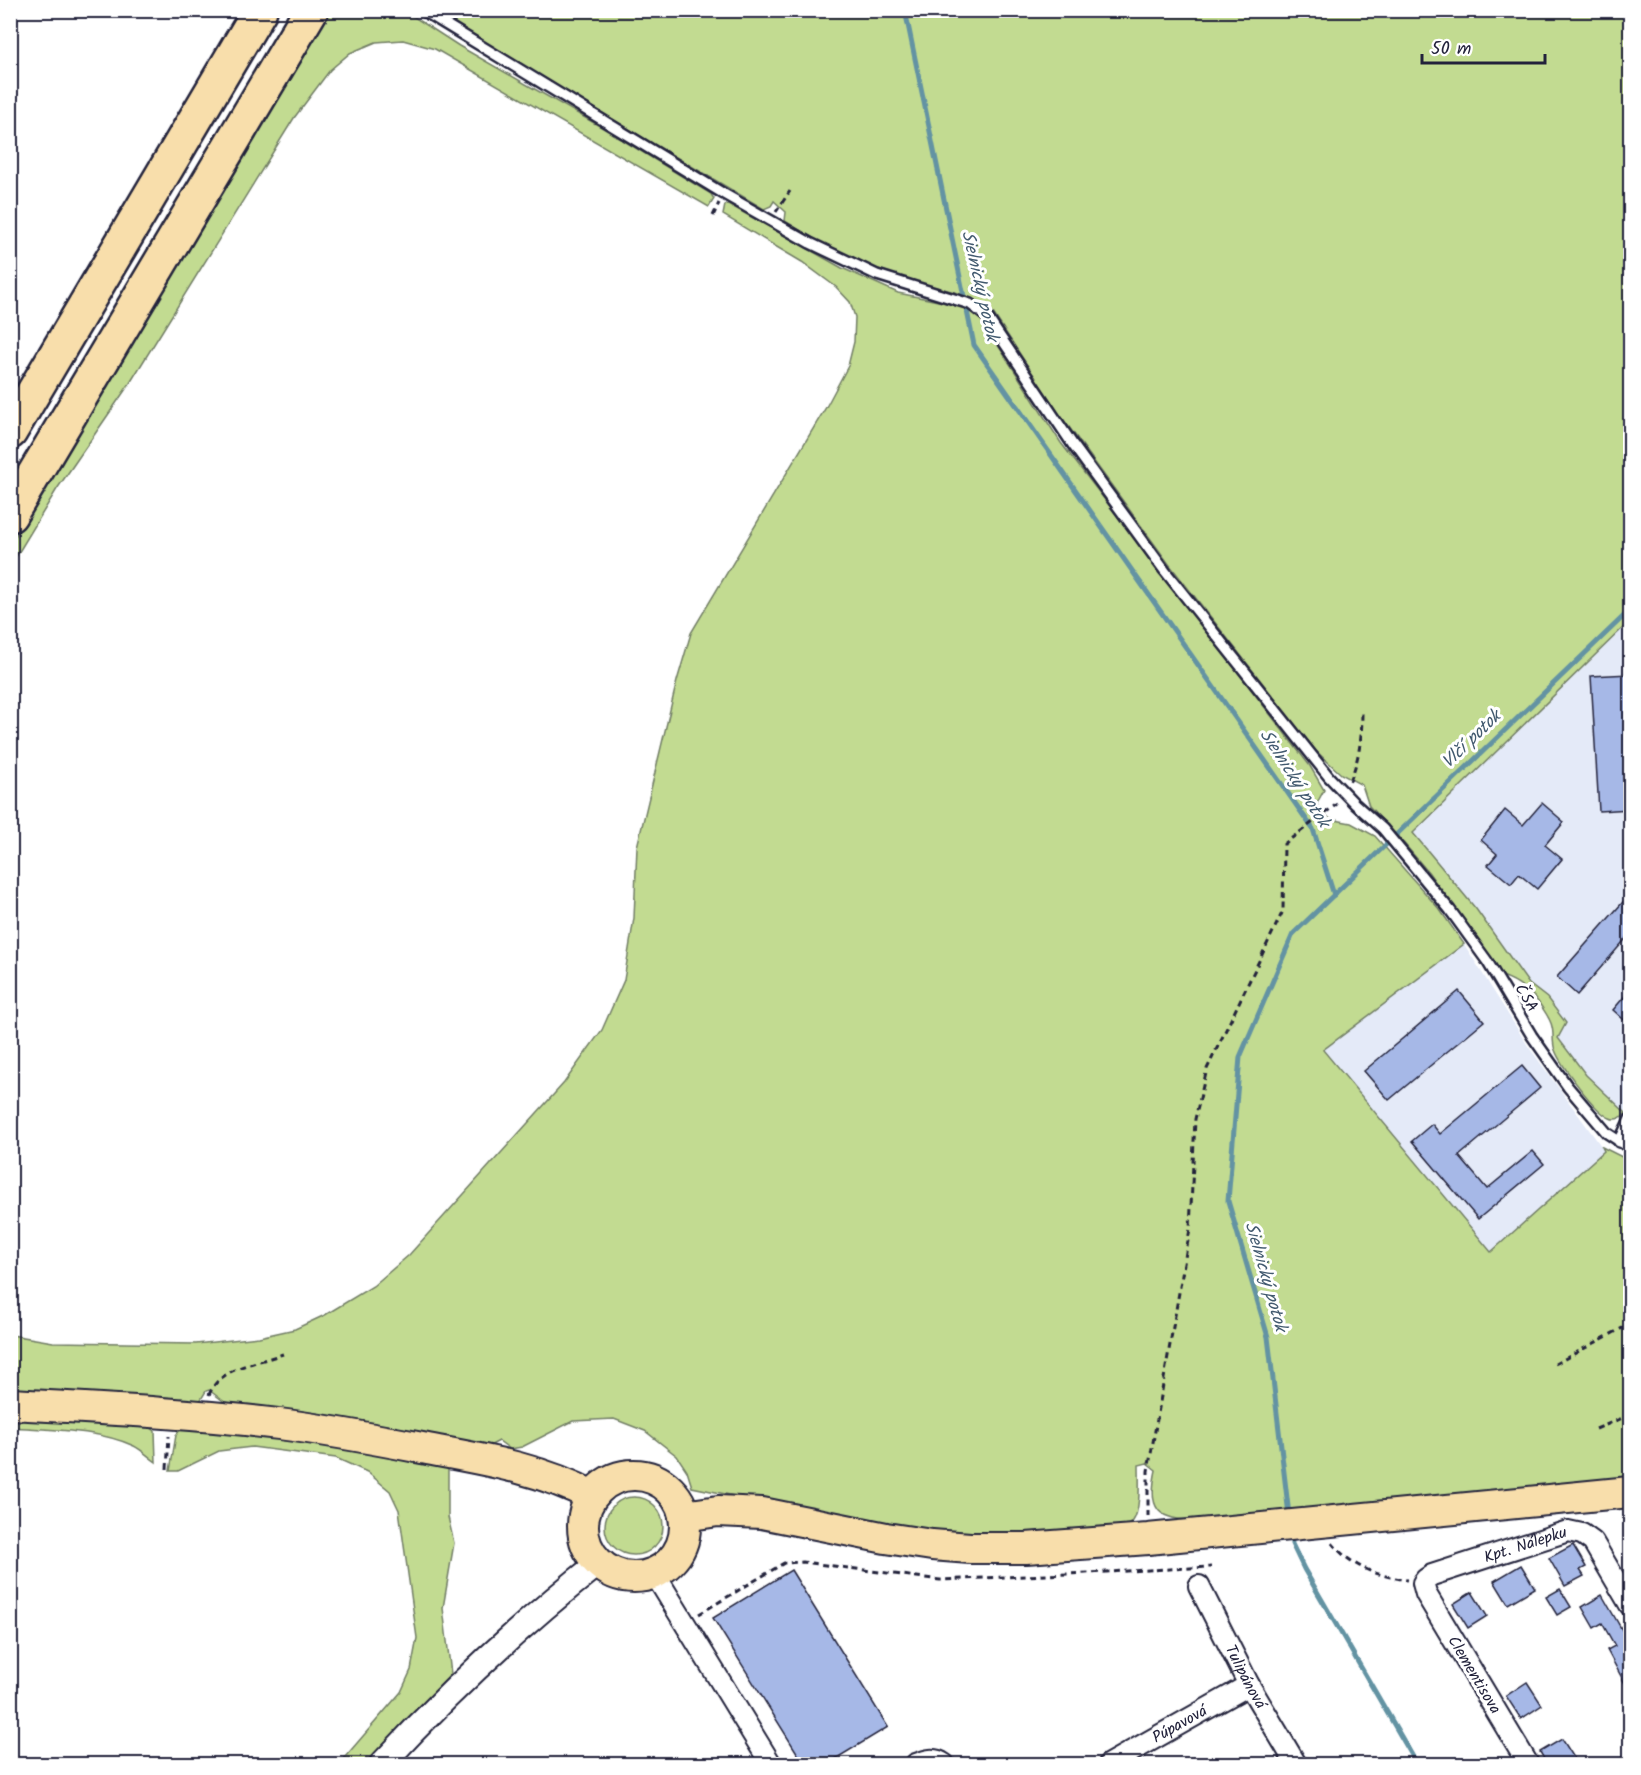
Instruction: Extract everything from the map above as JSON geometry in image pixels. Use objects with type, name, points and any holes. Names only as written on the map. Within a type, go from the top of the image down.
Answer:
[{"type":"highway","points":[[10,432],[260,10]]},
{"type":"highway","points":[[10,515],[311,10]]},
{"type":"main road","points":[[10,1404],[171,1414],[320,1430],[536,1471],[567,1482],[592,1496]]},
{"type":"main road","points":[[630,1475],[644,1476],[658,1481],[670,1490],[679,1502],[684,1516],[684,1536],[677,1554],[663,1568],[654,1573],[635,1577],[615,1574],[599,1563],[590,1552],[584,1538],[583,1523],[592,1496],[603,1485],[630,1475]]},
{"type":"main road","points":[[684,1516],[718,1511],[762,1513],[932,1545],[1026,1548],[1148,1539],[1630,1492]]},
{"type":"street","name":"Kpt. Nálepku","points":[[1423,1584],[1432,1575],[1568,1531],[1582,1534],[1593,1542],[1630,1605]]},
{"type":"street","points":[[382,1764],[453,1690],[496,1650],[552,1600],[599,1563]]},
{"type":"street","points":[[654,1573],[771,1764]]},
{"type":"street","name":"Clementisova","points":[[1423,1584],[1426,1594],[1528,1764]]},
{"type":"street","name":"Tulipánová","points":[[1199,1586],[1249,1685],[1296,1764]]},
{"type":"street","name":"Púpavová","points":[[1109,1764],[1249,1685]]},
{"type":"street","points":[[916,1764],[927,1759],[937,1760],[944,1764]]},
{"type":"lane","points":[[422,10],[771,221]]},
{"type":"lane","name":"ČSA","points":[[771,221],[810,243],[877,275],[970,304],[987,316],[1073,445],[1165,571],[1345,794],[1383,829],[1450,910],[1487,961],[1532,1036],[1568,1087],[1607,1133],[1630,1148]]},
{"type":"lane","points":[[1619,1142],[1630,1119]]},
{"type":"path","points":[[771,221],[790,191]]},
{"type":"path","points":[[1148,1539],[1148,1471],[1190,1229],[1195,1119],[1207,1069],[1284,911],[1284,844],[1345,794],[1358,761],[1362,739],[1362,710]]},
{"type":"path","points":[[1555,1364],[1630,1324]]},
{"type":"path","points":[[205,1417],[208,1396],[218,1379],[232,1371],[284,1354]]},
{"type":"path","points":[[167,1469],[171,1414]]},
{"type":"path","points":[[1596,1429],[1630,1415]]},
{"type":"path","points":[[1317,1522],[1345,1558],[1385,1577],[1423,1584]]},
{"type":"path","points":[[684,1622],[784,1563],[803,1562],[940,1580],[1211,1566]]},
{"type":"shaded area","points":[[1630,621],[1630,1117],[1586,1075],[1558,1038],[1565,1023],[1547,998],[1529,984],[1476,909],[1413,832]]},
{"type":"shaded area","points":[[1464,944],[1528,1046],[1604,1150],[1491,1252],[1323,1050]]},
{"type":"green space","points":[[327,11],[405,11],[459,46],[603,128],[711,194],[714,199],[709,207],[435,49],[403,40],[376,42],[350,53],[330,70],[294,118],[130,383],[57,489],[11,565],[11,543]]},
{"type":"green space","points":[[433,11],[1630,11],[1630,621],[1413,833],[1476,909],[1529,984],[1547,998],[1566,1023],[1558,1038],[1586,1075],[1626,1113],[1618,1118],[1610,1118],[1596,1107],[1579,1087],[1558,1057],[1550,1022],[1537,1001],[1524,988],[1502,976],[1429,873],[1369,806],[1362,785],[1341,774],[1316,751],[1169,564],[1058,412],[993,313],[982,304],[958,293],[891,276],[836,252],[785,221],[786,212],[774,201],[771,206],[764,209]]},
{"type":"green space","points":[[728,204],[842,268],[898,293],[953,304],[969,310],[983,322],[1061,443],[1310,766],[1324,790],[1317,803],[1318,807],[1330,819],[1351,823],[1375,836],[1440,910],[1464,944],[1323,1050],[1491,1252],[1604,1151],[1602,1147],[1630,1161],[1630,1481],[1210,1521],[1182,1519],[1163,1514],[1157,1508],[1154,1499],[1153,1487],[1156,1470],[1147,1463],[1139,1465],[1136,1516],[1124,1528],[958,1536],[859,1522],[692,1487],[687,1471],[677,1456],[645,1431],[614,1419],[573,1421],[522,1447],[510,1449],[499,1441],[484,1449],[244,1408],[226,1403],[209,1390],[200,1401],[11,1392],[11,1335],[53,1342],[196,1344],[259,1337],[295,1329],[325,1315],[373,1286],[409,1255],[564,1083],[602,1030],[624,980],[634,918],[637,847],[677,681],[691,633],[825,409],[848,366],[854,342],[855,317],[850,302],[836,287],[802,262],[723,215],[725,205]]},
{"type":"green space","points":[[11,1414],[147,1425],[155,1431],[156,1462],[134,1446],[105,1436],[73,1431],[11,1427]]},
{"type":"green space","points":[[181,1429],[251,1434],[448,1464],[448,1517],[454,1543],[443,1608],[451,1674],[368,1764],[339,1764],[401,1692],[411,1670],[417,1638],[399,1510],[390,1491],[367,1472],[336,1458],[252,1447],[219,1451],[178,1471],[170,1471],[176,1435]]},
{"type":"green space","points":[[634,1497],[650,1502],[658,1510],[663,1526],[658,1542],[650,1550],[634,1555],[618,1550],[610,1542],[605,1526],[610,1510],[618,1502]]},
{"type":"building","points":[[1630,674],[1630,809],[1599,811],[1591,676]]},
{"type":"building","points":[[1542,803],[1564,822],[1545,845],[1562,859],[1537,889],[1519,874],[1511,884],[1488,865],[1497,854],[1481,840],[1505,810],[1523,825]]},
{"type":"building","points":[[1630,894],[1630,934],[1577,995],[1557,977]]},
{"type":"building","points":[[1630,990],[1630,1025],[1613,1010]]},
{"type":"building","points":[[1459,991],[1484,1021],[1389,1100],[1364,1071]]},
{"type":"building","points":[[1522,1066],[1540,1088],[1459,1156],[1487,1189],[1533,1151],[1544,1164],[1478,1219],[1412,1141],[1432,1124],[1440,1134]]},
{"type":"building","points":[[1573,1545],[1586,1567],[1580,1570],[1584,1576],[1565,1586],[1549,1558]]},
{"type":"building","points":[[1521,1565],[1535,1588],[1508,1604],[1494,1581]]},
{"type":"building","points":[[791,1570],[888,1727],[827,1764],[804,1764],[713,1618]]},
{"type":"building","points":[[1560,1589],[1571,1607],[1557,1615],[1546,1597]]},
{"type":"building","points":[[1472,1592],[1487,1616],[1468,1628],[1453,1604]]},
{"type":"building","points":[[1602,1595],[1630,1644],[1630,1693],[1607,1650],[1615,1646],[1602,1623],[1594,1628],[1582,1607]]},
{"type":"building","points":[[1527,1682],[1542,1705],[1521,1719],[1506,1696]]},
{"type":"building","points":[[1562,1739],[1578,1764],[1547,1764],[1540,1752]]},
{"type":"waterway","name":"Sielnický potok","points":[[905,10],[974,345],[1313,829],[1334,895]]},
{"type":"waterway","name":"Sielnický potok","points":[[1289,1515],[1268,1337],[1228,1201],[1240,1057],[1293,934],[1627,613],[1630,607]]},
{"type":"waterway","name":"Sielnický potok","points":[[1291,1533],[1292,1544],[1304,1569],[1417,1764]]},
{"type":"water label","name":"Vlčí potok","points":[[1472,740]]}]
